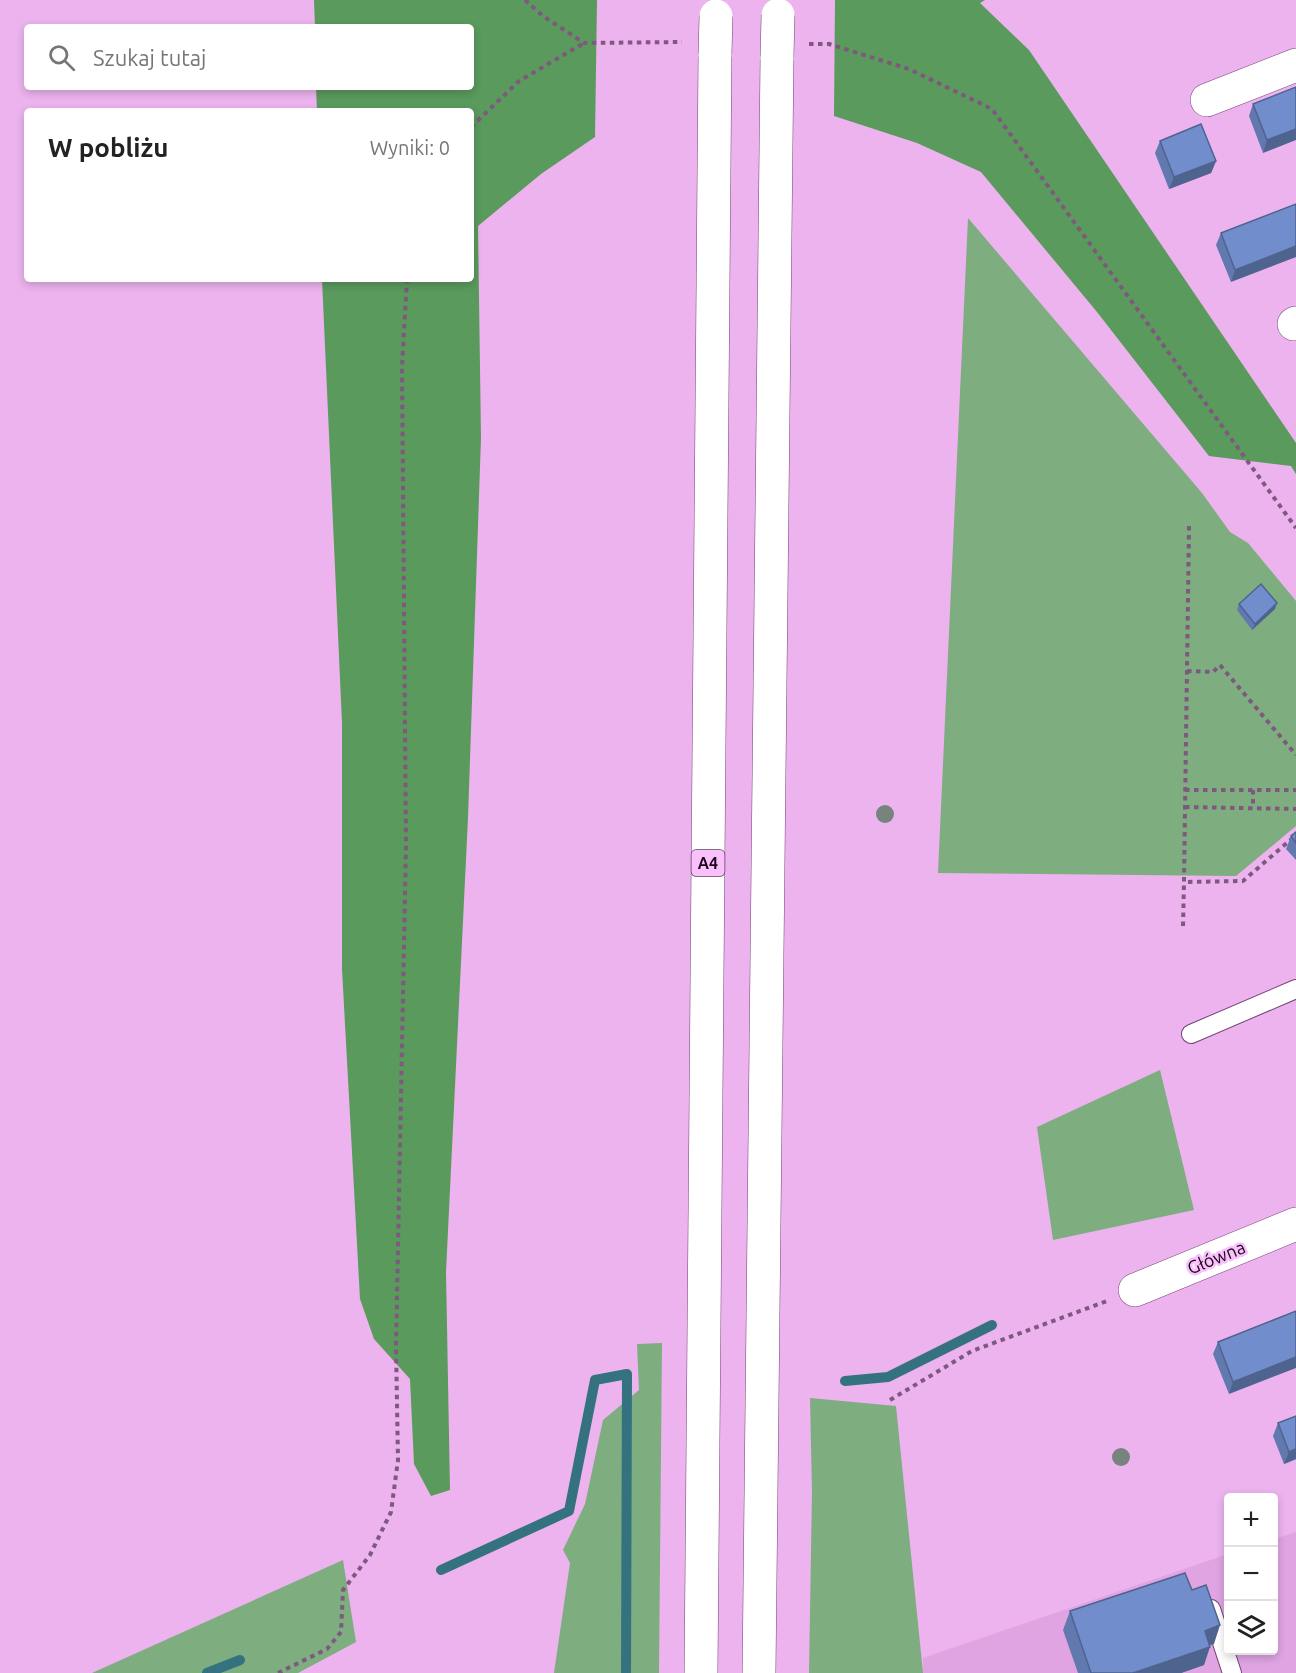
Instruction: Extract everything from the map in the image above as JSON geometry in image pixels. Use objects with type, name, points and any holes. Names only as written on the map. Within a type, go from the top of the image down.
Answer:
[{"type":"main road","name":"A4","points":[[701,1673],[703,48],[716,8]]},
{"type":"main road","points":[[759,1673],[792,50],[778,8]]},
{"type":"main road","points":[[1207,100],[1296,65]]},
{"type":"main road","name":"Główna","points":[[1136,1290],[1296,1224]]},
{"type":"lane","points":[[1191,1034],[1296,989]]},
{"type":"lane","points":[[1208,1600],[1232,1673]]},
{"type":"path","points":[[525,0],[543,16],[584,43],[703,48]]},
{"type":"path","points":[[474,124],[519,81],[584,43]]},
{"type":"path","points":[[792,50],[830,44],[909,69],[992,109],[1296,528]]},
{"type":"path","points":[[278,1673],[327,1649],[341,1632],[343,1590],[370,1555],[391,1512],[398,1460],[396,1335],[406,844],[402,366],[407,282]]},
{"type":"path","points":[[1183,926],[1189,526]]},
{"type":"path","points":[[1187,671],[1213,672],[1220,665],[1296,755]]},
{"type":"path","points":[[1185,790],[1296,790]]},
{"type":"path","points":[[1253,790],[1253,808]]},
{"type":"path","points":[[1185,807],[1296,809]]},
{"type":"path","points":[[1185,882],[1243,881],[1296,835]]},
{"type":"path","points":[[890,1400],[972,1351],[1136,1290]]},
{"type":"shaded area","points":[[1296,1532],[1296,1673],[923,1673],[923,1658],[1224,1555],[1224,1655],[1278,1655],[1278,1538]]},
{"type":"green space","points":[[314,0],[597,0],[595,137],[541,174],[478,226],[481,438],[468,818],[446,1272],[450,1490],[431,1496],[414,1464],[410,1379],[374,1339],[360,1299],[342,969],[342,723],[322,282],[474,282],[474,108],[317,108],[316,90],[474,90],[474,24],[315,24]]},
{"type":"green space","points":[[835,0],[985,0],[980,3],[1029,50],[1296,443],[1296,474],[1291,466],[1209,456],[1097,312],[981,172],[917,143],[834,116]]},
{"type":"green space","points":[[968,218],[1202,493],[1230,532],[1248,543],[1296,601],[1296,826],[1236,876],[938,873]]},
{"type":"green space","points":[[1160,1070],[1194,1210],[1053,1240],[1037,1127]]},
{"type":"green space","points":[[662,1343],[659,1673],[554,1673],[570,1563],[563,1550],[585,1504],[603,1420],[639,1390],[637,1344]]},
{"type":"green space","points":[[810,1398],[896,1406],[923,1673],[809,1673],[812,1492]]},
{"type":"green space","points":[[343,1560],[356,1642],[298,1673],[92,1673]]},
{"type":"building","points":[[1296,87],[1296,129],[1267,140],[1253,104]]},
{"type":"building","points":[[1201,124],[1216,161],[1174,177],[1160,141]]},
{"type":"building","points":[[1296,204],[1296,246],[1235,270],[1221,233]]},
{"type":"building","points":[[1261,584],[1277,603],[1255,624],[1239,604]]},
{"type":"building","points":[[1296,832],[1296,843],[1291,836]]},
{"type":"building","points":[[1296,1311],[1296,1357],[1233,1382],[1218,1342]]},
{"type":"building","points":[[1296,1416],[1296,1449],[1289,1452],[1278,1423]]},
{"type":"building","points":[[1185,1573],[1192,1590],[1206,1585],[1220,1625],[1205,1631],[1210,1647],[1133,1673],[1091,1673],[1070,1611]]},
{"type":"waterway","points":[[845,1381],[888,1377],[992,1325]]},
{"type":"waterway","points":[[441,1570],[569,1511],[595,1380],[627,1374],[626,1673]]},
{"type":"waterway","points":[[207,1673],[240,1660]]}]
